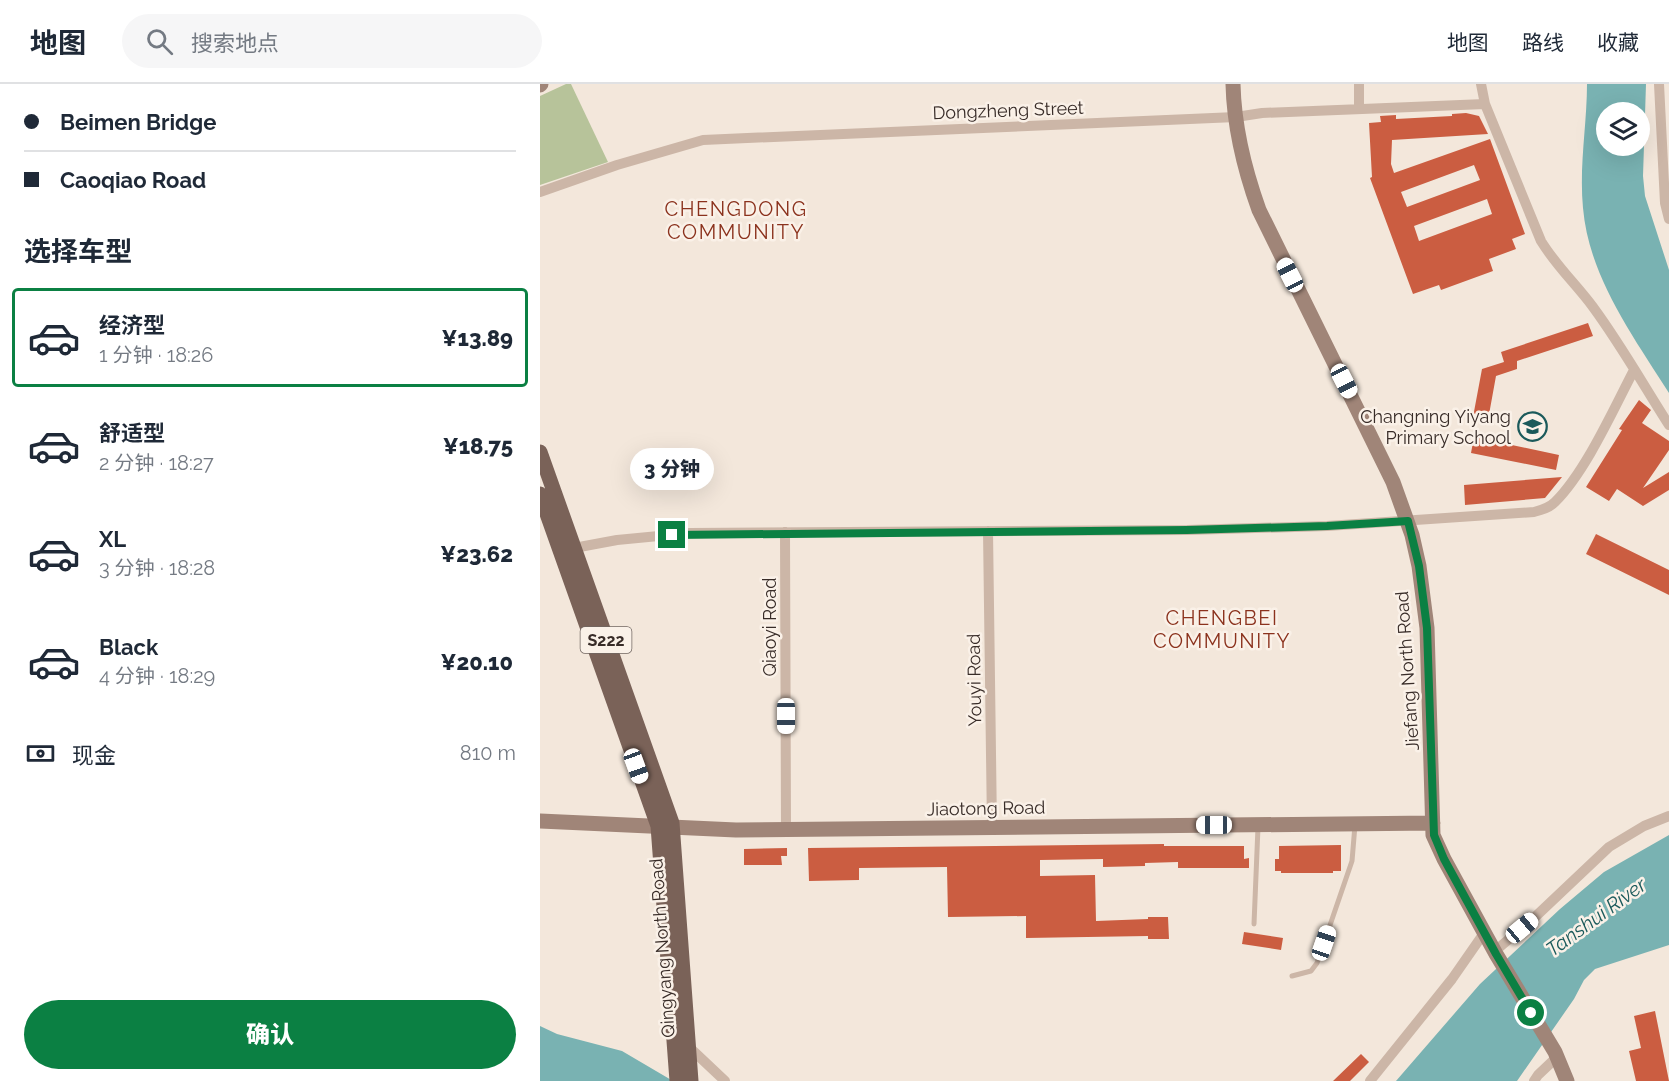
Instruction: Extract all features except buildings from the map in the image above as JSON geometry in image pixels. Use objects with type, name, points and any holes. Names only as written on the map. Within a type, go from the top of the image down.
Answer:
[{"type":"main road","name":"S222","points":[[540,452],[574,548],[663,826]]},
{"type":"main road","name":"S222","points":[[540,494],[663,826]]},
{"type":"main road","name":"Qingyang North Road","points":[[663,826],[682,1050],[690,1065],[691,1081]]},
{"type":"main road","name":"S222","points":[[677,1081],[682,1050]]},
{"type":"street","name":"Jiefang North Road","points":[[1233,84],[1236,117],[1252,192],[1259,210],[1393,482],[1408,521],[1419,566],[1427,628],[1434,835],[1444,859],[1495,953],[1556,1055],[1567,1081]]},
{"type":"street","points":[[1359,84],[1359,108]]},
{"type":"street","points":[[1481,84],[1485,104],[1541,242],[1554,262],[1591,304],[1669,425]]},
{"type":"street","points":[[1659,84],[1665,203],[1669,219]]},
{"type":"street","name":"Dongzheng Street","points":[[540,192],[617,165],[703,140],[1485,104]]},
{"type":"street","points":[[574,548],[617,540],[690,533],[1315,527],[1534,512],[1546,509],[1555,502],[1581,468],[1634,370]]},
{"type":"street","name":"Youyi Road","points":[[988,531],[992,828]]},
{"type":"street","name":"Qiaoyi Road","points":[[785,532],[786,830]]},
{"type":"street","points":[[1495,953],[1609,847],[1644,826],[1669,816]]},
{"type":"street","name":"Jiaotong Road","points":[[540,821],[736,830],[1433,823]]},
{"type":"street","points":[[1370,1081],[1452,979],[1484,933]]},
{"type":"street","points":[[682,1050],[725,1081]]},
{"type":"street","points":[[1534,1081],[1556,1055]]},
{"type":"lane","points":[[1292,976],[1311,971],[1317,963],[1352,861],[1355,824]]},
{"type":"lane","points":[[1254,924],[1258,825]]},
{"type":"green space","points":[[566,84],[571,84],[608,162],[540,185],[540,96]]},
{"type":"water","points":[[1587,84],[1646,84],[1645,102],[1596,102],[1596,156],[1644,156],[1645,196],[1669,270],[1669,393],[1628,328],[1603,282],[1587,233],[1582,177]]},
{"type":"water","name":"Tanshui River","points":[[1669,835],[1669,945],[1595,969],[1584,980],[1574,999],[1517,1081],[1396,1081],[1480,984],[1560,909],[1604,872]]},
{"type":"water","points":[[540,1026],[557,1034],[622,1051],[673,1081],[540,1081]]},
{"type":"place","name":"Changning Yiyang Primary School","points":[[1532,426]]},
{"type":"district","name":"CHENGDONG COMMUNITY","points":[[736,220]]},
{"type":"district","name":"CHENGBEI COMMUNITY","points":[[1222,630]]},
{"type":"route","points":[[672,535],[690,533],[1187,530],[1408,521],[1419,566],[1427,628],[1434,835],[1444,859],[1531,1013]]}]
